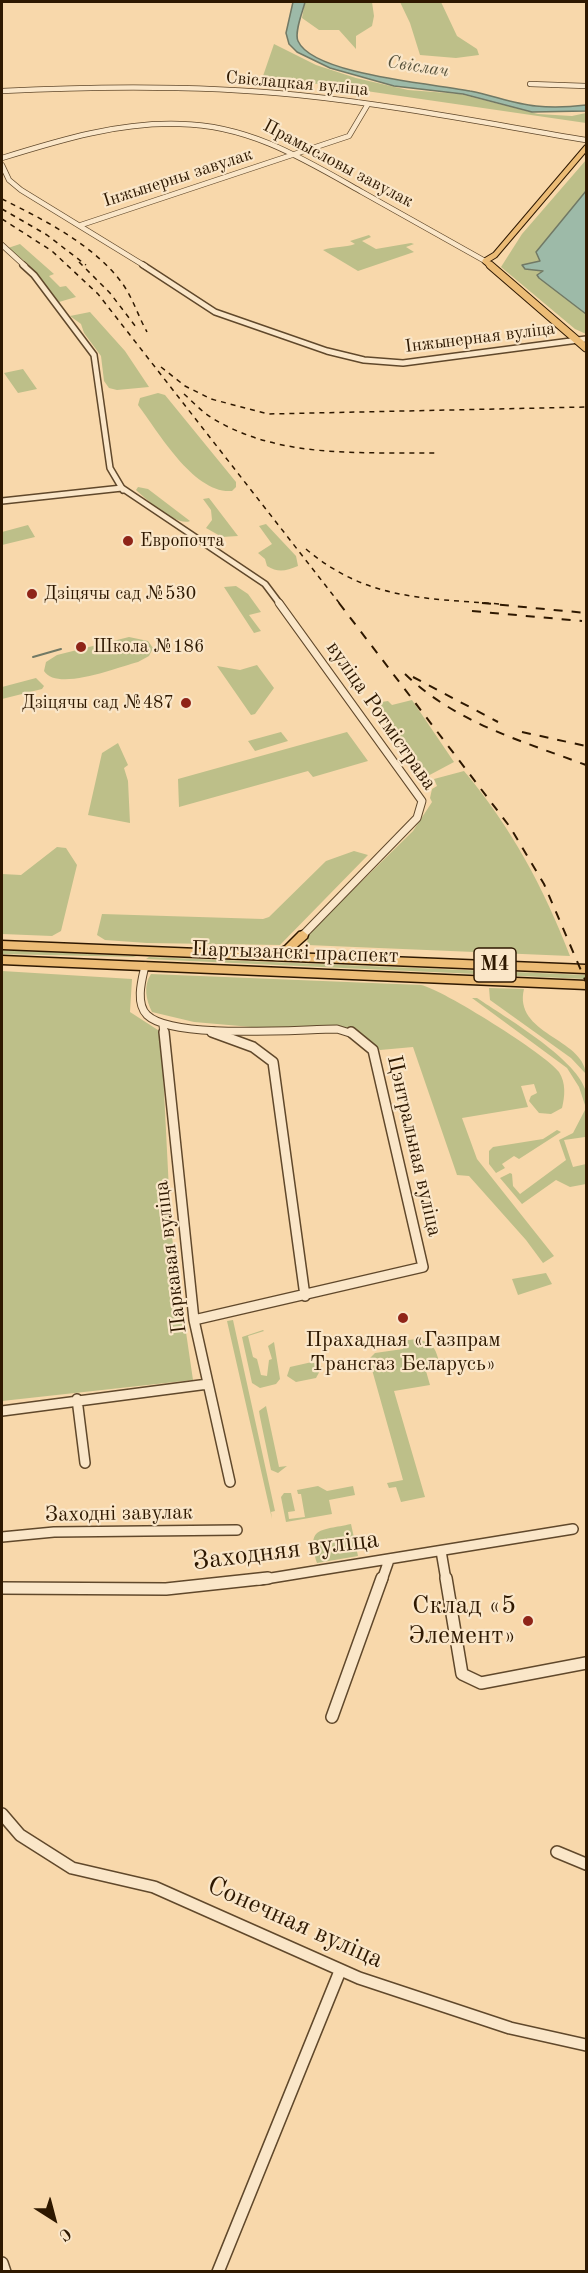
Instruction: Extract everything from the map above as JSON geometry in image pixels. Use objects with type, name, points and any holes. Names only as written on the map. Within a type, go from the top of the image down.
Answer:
[{"type":"highway","points":[[270,955],[289,949],[303,935],[308,950],[322,957]]},
{"type":"highway","name":"Партызанскі праспект","points":[[2,945],[586,969]]},
{"type":"highway","points":[[144,966],[145,951]]},
{"type":"highway","name":"Партызанскі праспект","points":[[2,960],[586,985]]},
{"type":"main road","points":[[484,261],[494,256],[586,148]]},
{"type":"main road","points":[[484,261],[497,259],[586,156]]},
{"type":"main road","name":"Прамысловы завулак","points":[[484,261],[586,348]]},
{"type":"street","points":[[530,84],[586,86]]},
{"type":"street","name":"Свіслацкая вуліца","points":[[2,91],[112,87],[193,88],[286,94],[368,104],[586,140]]},
{"type":"street","name":"Інжынерны завулак","points":[[81,225],[351,134],[368,104]]},
{"type":"street","name":"Прамысловы завулак","points":[[2,158],[103,129],[163,123],[206,125],[240,131],[294,153],[484,261]]},
{"type":"street","name":"Інжынерная вуліца","points":[[2,165],[12,184],[81,225],[215,312],[349,357],[408,362],[586,339]]},
{"type":"street","name":"вуліца Ротмістрава","points":[[2,245],[34,275],[94,355],[110,468],[122,488],[265,584],[423,801],[417,818],[303,935]]},
{"type":"street","points":[[2,501],[122,488]]},
{"type":"street","points":[[144,966],[141,996],[143,1009],[152,1020],[163,1025]]},
{"type":"street","name":"Цэнтральная вуліца","points":[[163,1025],[205,1029],[337,1029],[351,1032],[363,1039],[376,1058],[423,1267],[194,1320]]},
{"type":"street","name":"Паркавая вуліца","points":[[163,1025],[194,1320],[230,1482]]},
{"type":"street","name":"Цэнтральная вуліца","points":[[205,1029],[253,1047],[267,1054],[273,1062],[305,1296]]},
{"type":"street","points":[[2,1411],[77,1399],[208,1384]]},
{"type":"street","points":[[77,1399],[85,1463]]},
{"type":"street","name":"Заходняя вуліца","points":[[2,1588],[166,1588],[245,1582],[573,1529]]},
{"type":"street","name":"Заходні завулак","points":[[2,1537],[54,1532],[237,1530]]},
{"type":"street","points":[[441,1551],[462,1674],[481,1683],[586,1663]]},
{"type":"street","points":[[332,1717],[389,1560]]},
{"type":"street","name":"Сонечная вуліца","points":[[2,1814],[20,1835],[72,1868],[154,1887],[340,1971],[510,2028],[586,2045]]},
{"type":"street","points":[[557,1852],[586,1864]]},
{"type":"street","points":[[218,2271],[340,1971]]},
{"type":"street","points":[[2,2263],[5,2271]]},
{"type":"green space","points":[[305,2],[372,2],[374,16],[372,26],[356,36],[356,49],[339,30],[319,30],[302,18]]},
{"type":"green space","points":[[400,2],[441,2],[457,36],[477,49],[479,55],[456,58],[420,55],[410,23]]},
{"type":"green space","points":[[274,44],[316,65],[356,78],[408,90],[460,94],[538,114],[572,116],[586,113],[586,123],[263,76]]},
{"type":"green space","points":[[586,160],[586,334],[575,329],[501,267],[522,234]]},
{"type":"green space","points":[[369,235],[371,237],[362,241],[376,249],[411,243],[414,244],[406,247],[414,252],[358,271],[323,250],[355,244],[350,241]]},
{"type":"green space","points":[[20,244],[54,274],[49,276],[60,287],[66,286],[76,297],[59,302],[29,265],[8,248]]},
{"type":"green space","points":[[90,312],[125,351],[149,387],[117,390],[109,388],[104,381],[101,356],[84,333],[81,324],[70,316]]},
{"type":"green space","points":[[23,369],[37,389],[18,393],[4,373]]},
{"type":"green space","points":[[158,393],[165,395],[236,482],[236,487],[232,491],[218,489],[204,483],[179,460],[167,445],[138,405],[140,398]]},
{"type":"green space","points":[[138,487],[148,489],[190,521],[177,520],[162,511],[136,490]]},
{"type":"green space","points":[[209,498],[238,536],[222,537],[206,528],[212,520],[211,510],[203,499]]},
{"type":"green space","points":[[266,524],[296,556],[298,566],[275,570],[267,566],[265,559],[258,553],[272,544],[259,526]]},
{"type":"green space","points":[[28,525],[35,537],[2,545],[2,532]]},
{"type":"green space","points":[[236,586],[248,594],[261,612],[249,615],[261,631],[254,633],[224,587]]},
{"type":"green space","points":[[129,637],[148,641],[153,648],[149,656],[138,662],[74,679],[51,677],[44,671],[46,662],[57,655]]},
{"type":"green space","points":[[257,665],[274,688],[255,714],[251,715],[217,666],[240,670]]},
{"type":"green space","points":[[36,678],[44,686],[42,689],[2,699],[2,687]]},
{"type":"green space","points":[[412,700],[454,762],[424,778],[382,721],[382,714],[375,703],[388,701],[392,705]]},
{"type":"green space","points":[[281,732],[288,741],[255,751],[248,741]]},
{"type":"green space","points":[[347,732],[368,761],[313,777],[308,771],[179,807],[178,779]]},
{"type":"green space","points":[[118,743],[128,765],[124,768],[128,781],[130,823],[88,815],[102,753]]},
{"type":"green space","points":[[464,771],[497,814],[525,859],[549,906],[570,956],[307,945],[308,934],[413,831],[432,802],[430,798],[432,789],[437,786],[434,779]]},
{"type":"green space","points":[[57,847],[66,848],[77,865],[61,931],[52,936],[2,934],[2,874],[21,875]]},
{"type":"green space","points":[[354,851],[368,855],[280,945],[147,943],[105,940],[97,935],[102,914],[263,919],[269,917],[326,861]]},
{"type":"green space","points":[[2,950],[133,956],[137,957],[2,954]]},
{"type":"green space","points":[[149,957],[586,975],[586,979],[146,959]]},
{"type":"green space","points":[[2,971],[132,979],[130,1012],[161,1032],[171,1230],[193,1380],[2,1401]]},
{"type":"green space","points":[[151,974],[421,985],[450,998],[516,1038],[559,1072],[564,1090],[562,1108],[551,1114],[539,1113],[529,1101],[531,1096],[537,1093],[534,1084],[521,1086],[528,1107],[462,1118],[477,1159],[554,1256],[543,1263],[526,1240],[469,1176],[457,1175],[413,1047],[380,1050],[358,1033],[194,1022],[152,1012],[146,993]]},
{"type":"green space","points":[[489,988],[524,989],[523,1004],[529,1016],[538,1026],[574,1052],[582,1062],[586,1074],[571,1058],[490,1000]]},
{"type":"green space","points":[[472,998],[477,998],[538,1039],[568,1064],[579,1077],[586,1095],[587,1114],[586,1139],[585,1137],[564,1140],[573,1167],[586,1164],[586,1184],[570,1187],[556,1180],[522,1204],[500,1178],[512,1174],[513,1186],[520,1194],[566,1160],[559,1140],[573,1133],[586,1108],[579,1087],[567,1068]]},
{"type":"green space","points":[[557,1130],[561,1132],[519,1159],[514,1156],[502,1164],[505,1168],[496,1173],[489,1164],[489,1151],[493,1147],[543,1139]]},
{"type":"green space","points":[[546,1273],[552,1284],[518,1295],[512,1279]]},
{"type":"green space","points":[[233,1320],[275,1511],[271,1512],[272,1519],[227,1321]]},
{"type":"green space","points":[[263,1330],[248,1336],[253,1357],[257,1359],[261,1375],[267,1376],[269,1360],[272,1359],[268,1346],[274,1342],[280,1379],[276,1384],[260,1388],[252,1383],[242,1337]]},
{"type":"green space","points":[[416,1339],[434,1348],[441,1368],[426,1371],[430,1385],[394,1391],[425,1497],[401,1502],[396,1487],[389,1488],[387,1483],[403,1480],[369,1359],[375,1353],[403,1349],[402,1341]]},
{"type":"green space","points":[[312,1362],[322,1367],[316,1378],[296,1382],[287,1376],[290,1367]]},
{"type":"green space","points":[[266,1406],[279,1467],[287,1466],[278,1473],[271,1470],[260,1417],[259,1411]]},
{"type":"green space","points":[[318,1486],[327,1491],[353,1486],[355,1495],[329,1500],[332,1514],[286,1522],[281,1497],[284,1493],[291,1493],[295,1511],[288,1512],[289,1519],[305,1517],[301,1494],[298,1494],[297,1490]]},
{"type":"green space","points":[[351,1524],[358,1556],[317,1563],[313,1542],[318,1532]]},
{"type":"shaded area","points":[[293,2],[305,2],[298,27],[298,41],[308,53],[326,62],[377,76],[470,91],[528,105],[568,107],[586,105],[586,111],[532,112],[463,94],[394,86],[330,68],[297,52],[289,44],[286,33]]},
{"type":"shaded area","points":[[586,191],[586,314],[539,278],[537,275],[543,271],[525,269],[522,265],[540,261],[536,252]]},
{"type":"waterway","points":[[33,657],[61,649]]},
{"type":"railway","points":[[2,199],[67,234],[97,256],[126,289],[147,332]]},
{"type":"railway","points":[[2,209],[47,235],[86,265]]},
{"type":"railway","points":[[2,219],[52,251],[98,294],[340,604]]},
{"type":"railway","points":[[79,262],[110,293],[136,327]]},
{"type":"railway","points":[[161,367],[185,386],[211,399],[268,414],[586,407]]},
{"type":"railway","points":[[184,394],[212,418],[265,441],[321,451],[436,453]]},
{"type":"railway","points":[[306,549],[328,566],[374,587],[421,597],[499,604]]},
{"type":"railway","points":[[339,603],[510,827],[544,884],[586,982]]},
{"type":"railway","points":[[482,603],[586,613]]},
{"type":"railway","points":[[472,611],[582,621]]},
{"type":"railway","points":[[405,674],[446,706],[468,718],[514,739],[586,765]]},
{"type":"railway","points":[[413,677],[498,722]]},
{"type":"railway","points":[[522,732],[586,746]]},
{"type":"place","name":"Европочта","points":[[128,541]]},
{"type":"place","name":"Дзіцячы сад №530","points":[[32,594]]},
{"type":"place","name":"Школа №186","points":[[81,647]]},
{"type":"place","name":"Дзіцячы сад №487","points":[[186,703]]},
{"type":"place","name":"Прахадная «Газпрам Трансгаз Беларусь»","points":[[403,1318]]},
{"type":"place","name":"Склад «5 Элемент»","points":[[528,1621]]},
{"type":"water label","name":"Свіслач","points":[[418,67]]}]
